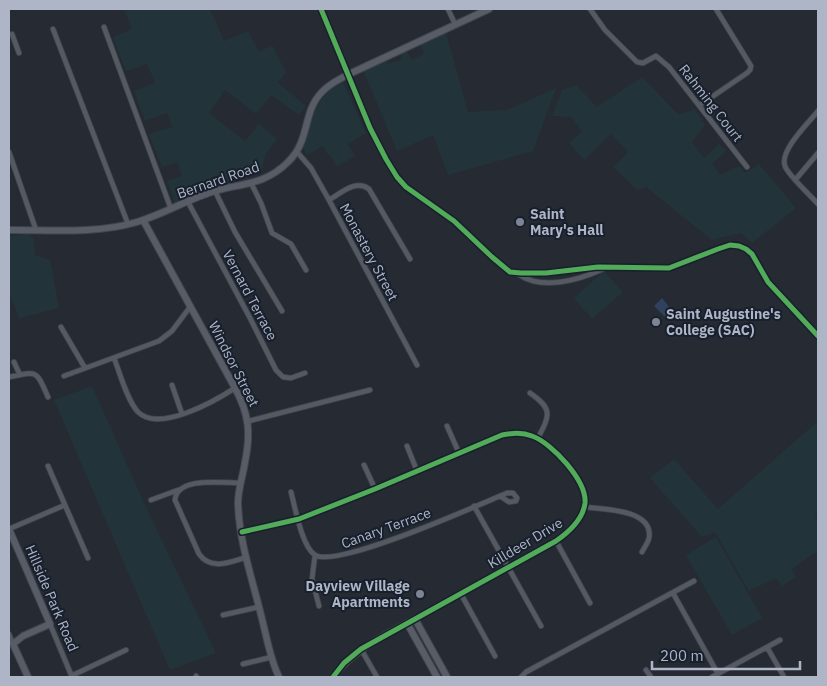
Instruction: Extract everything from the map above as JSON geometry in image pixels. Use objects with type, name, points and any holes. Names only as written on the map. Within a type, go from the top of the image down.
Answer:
[{"type":"street","points":[[321,9],[370,128],[398,177],[406,187],[454,221],[510,272],[546,273],[598,267],[669,268],[730,245],[739,246],[752,254],[768,282],[818,336]]},
{"type":"street","points":[[448,9],[455,24]]},
{"type":"street","name":"Bernard Road","points":[[9,230],[102,229],[143,220],[215,191],[259,182],[287,164],[297,152],[303,142],[315,101],[332,84],[347,75],[489,9]]},
{"type":"street","name":"Rahming Court","points":[[590,9],[605,30],[637,62],[643,62],[656,56],[669,67],[747,167]]},
{"type":"street","points":[[700,105],[747,73],[751,66],[716,9]]},
{"type":"street","points":[[104,27],[172,209]]},
{"type":"street","points":[[53,30],[128,224]]},
{"type":"street","points":[[12,34],[12,41],[19,53]]},
{"type":"street","points":[[818,111],[787,149],[784,158],[785,167],[818,204]]},
{"type":"street","points":[[9,152],[36,230]]},
{"type":"street","name":"Monastery Street","points":[[297,152],[310,168],[329,200],[418,365]]},
{"type":"street","points":[[796,179],[818,152]]},
{"type":"street","points":[[251,183],[272,234],[291,244],[306,270]]},
{"type":"street","points":[[329,200],[356,185],[364,185],[369,189],[410,259]]},
{"type":"street","points":[[215,191],[235,232],[282,311]]},
{"type":"street","name":"Vernard Terrace","points":[[188,202],[276,370],[283,377],[291,378],[305,373]]},
{"type":"street","name":"Windsor Street","points":[[143,220],[235,388],[248,422],[245,461],[238,501],[247,557],[272,657],[279,677]]},
{"type":"street","points":[[517,273],[523,277],[538,281],[562,283],[605,268]]},
{"type":"street","points":[[64,376],[165,337],[172,331],[190,307]]},
{"type":"street","points":[[61,327],[85,368]]},
{"type":"street","points":[[114,358],[132,402],[139,412],[148,418],[159,419],[182,414],[207,404],[235,388]]},
{"type":"street","points":[[14,362],[20,375]]},
{"type":"street","points":[[9,378],[32,372],[37,374],[48,397]]},
{"type":"street","points":[[172,385],[182,414]]},
{"type":"street","points":[[248,422],[370,390]]},
{"type":"street","points":[[530,393],[542,401],[547,411],[546,420],[538,438]]},
{"type":"street","points":[[447,426],[460,453]]},
{"type":"street","points":[[242,532],[299,519],[502,435],[512,433],[538,438],[559,456],[578,479],[585,495],[584,507],[624,512],[641,519],[646,525],[649,534],[642,552]]},
{"type":"street","points":[[407,446],[417,471]]},
{"type":"street","points":[[364,465],[375,489]]},
{"type":"street","points":[[48,466],[88,558]]},
{"type":"street","points":[[152,500],[188,485],[208,482],[240,483]]},
{"type":"street","points":[[181,489],[176,495],[176,503],[202,559],[208,563],[220,564],[247,557]]},
{"type":"street","points":[[291,492],[306,542],[315,555],[312,579],[319,606]]},
{"type":"street","name":"Canary Terrace","points":[[315,555],[324,558],[334,558],[372,547],[500,496]]},
{"type":"street","points":[[9,529],[65,506]]},
{"type":"street","points":[[474,506],[541,626]]},
{"type":"street","name":"Killdeer Drive","points":[[333,677],[344,663],[362,650],[556,541],[574,526],[584,507]]},
{"type":"street","name":"Hillside Park Road","points":[[9,529],[71,677]]},
{"type":"street","points":[[556,541],[590,603]]},
{"type":"street","points":[[521,677],[526,672],[694,581]]},
{"type":"street","points":[[673,593],[718,674]]},
{"type":"street","points":[[461,594],[495,656]]},
{"type":"street","points":[[223,615],[259,607]]},
{"type":"street","points":[[415,619],[447,677]]},
{"type":"street","points":[[407,623],[437,677]]},
{"type":"street","points":[[14,644],[23,636],[50,624]]},
{"type":"street","points":[[9,634],[28,677]]},
{"type":"street","points":[[712,677],[780,640]]},
{"type":"street","points":[[767,647],[784,677]]},
{"type":"street","points":[[71,677],[126,650]]},
{"type":"street","points":[[362,650],[377,677]]},
{"type":"street","points":[[243,664],[272,657]]},
{"type":"street","points":[[646,670],[651,677]]},
{"type":"shaded area","points":[[124,9],[210,9],[224,41],[248,31],[259,52],[272,45],[286,72],[278,83],[306,106],[299,115],[271,95],[256,114],[225,90],[209,113],[245,141],[259,124],[277,139],[266,153],[262,169],[175,202],[167,181],[182,176],[177,162],[162,167],[149,134],[172,127],[167,113],[145,121],[134,91],[155,83],[147,64],[126,71],[113,37],[132,29]]},
{"type":"shaded area","points":[[446,33],[468,112],[507,110],[556,88],[533,151],[448,175],[433,135],[397,151],[363,70],[386,60],[388,64],[402,59],[400,53],[407,51],[411,60],[424,54],[420,44]]},
{"type":"shaded area","points":[[642,77],[679,115],[695,109],[705,125],[692,142],[704,158],[719,144],[726,151],[712,164],[720,175],[739,166],[745,173],[759,164],[796,208],[752,243],[741,233],[712,240],[646,187],[637,190],[613,167],[628,152],[611,134],[584,160],[569,143],[582,131],[571,117],[552,116],[562,90],[576,85],[597,107]]},
{"type":"shaded area","points":[[343,82],[366,133],[348,144],[355,156],[336,167],[330,154],[328,155],[323,146],[307,155],[303,149],[312,119],[320,102],[333,88]]},
{"type":"shaded area","points":[[29,234],[34,239],[35,255],[50,260],[59,308],[19,318],[9,293],[9,236]]},
{"type":"shaded area","points":[[604,271],[623,292],[592,319],[574,298]]},
{"type":"shaded area","points":[[92,386],[143,501],[216,653],[170,670],[54,400]]},
{"type":"shaded area","points":[[818,421],[818,510],[815,515],[818,524],[818,555],[816,552],[792,569],[796,577],[782,586],[776,578],[749,591],[715,532],[702,537],[650,478],[674,459],[718,509]]},
{"type":"shaded area","points":[[716,537],[762,618],[732,635],[686,555]]},
{"type":"water","points":[[662,298],[674,313],[667,319],[654,306]]},
{"type":"cycle path","points":[[321,9],[370,128],[397,177],[406,187],[454,221],[510,272],[546,273],[598,267],[669,268],[730,245],[739,246],[752,254],[768,282],[818,336]]},
{"type":"cycle path","points":[[242,532],[299,519],[502,435],[521,433],[540,440],[558,454],[574,474],[584,494],[585,503],[584,509],[575,525],[566,534],[361,649],[344,663],[333,677]]},
{"type":"place","name":"Saint Mary's Hall","points":[[520,222]]},
{"type":"place","name":"Saint Augustine's College (SAC)","points":[[656,322]]},
{"type":"place","name":"Dayview Village Apartments","points":[[420,594]]}]
